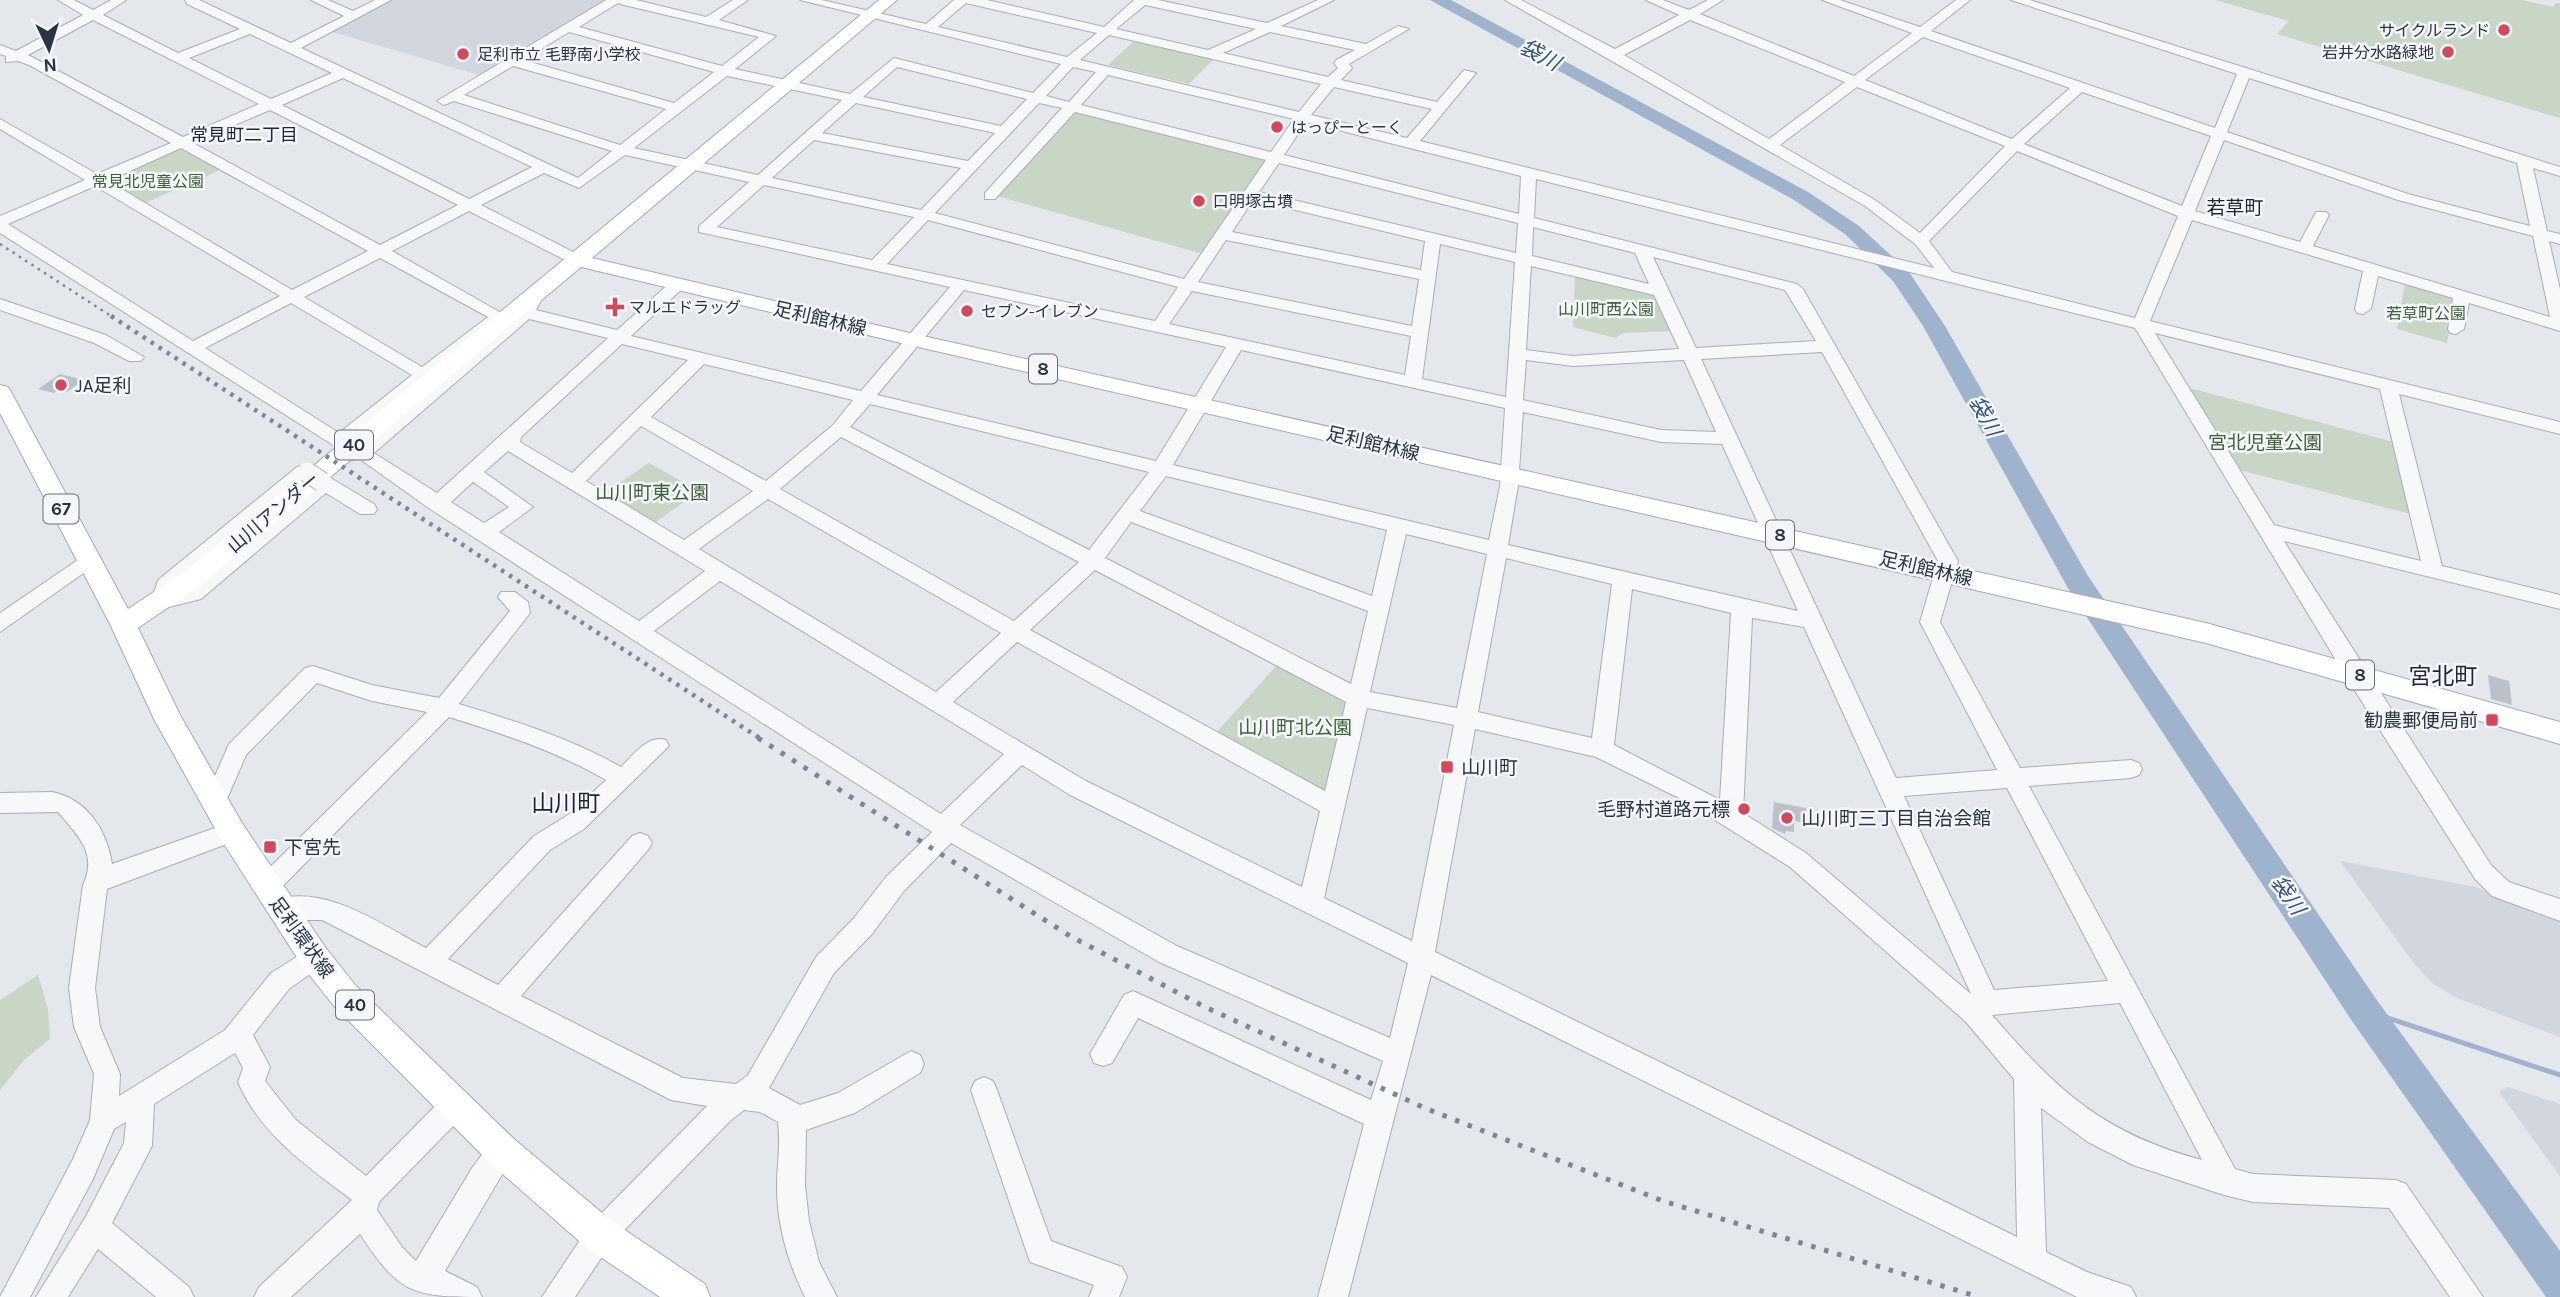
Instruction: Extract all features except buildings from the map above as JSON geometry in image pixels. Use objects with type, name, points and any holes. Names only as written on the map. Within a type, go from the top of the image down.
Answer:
[{"type":"main road","points":[[577,260],[890,0]]},
{"type":"main road","name":"足利館林線","points":[[577,260],[914,340],[2159,622],[2356,674],[2560,733]]},
{"type":"main road","name":"40","points":[[512,314],[577,260]]},
{"type":"main road","name":"山川アンダー","points":[[161,603],[512,314]]},
{"type":"main road","name":"67","points":[[0,392],[123,624]]},
{"type":"main road","name":"40","points":[[123,624],[161,603]]},
{"type":"main road","name":"足利環状線","points":[[123,624],[168,719],[232,832],[314,957],[345,996],[502,1151],[600,1235],[692,1297]]},
{"type":"street","points":[[64,0],[268,106],[577,260]]},
{"type":"street","points":[[0,74],[9,57],[120,0]]},
{"type":"street","points":[[193,0],[191,1],[542,168],[579,184],[769,36],[618,0],[425,112]]},
{"type":"street","points":[[317,0],[354,16]]},
{"type":"street","points":[[291,48],[385,0]]},
{"type":"street","points":[[709,21],[742,0]]},
{"type":"street","points":[[806,0],[1303,117],[2560,428]]},
{"type":"street","points":[[929,29],[962,0]]},
{"type":"street","points":[[970,0],[1441,107]]},
{"type":"street","points":[[876,266],[1071,61],[1142,0],[1365,48]]},
{"type":"street","points":[[1291,0],[1321,3]]},
{"type":"street","points":[[1511,0],[1614,55],[1870,203],[1921,242],[1943,269],[1939,276]]},
{"type":"street","points":[[1652,0],[2185,213],[2560,325]]},
{"type":"street","points":[[1614,55],[1717,0]]},
{"type":"street","points":[[1828,0],[2424,203],[2560,239]]},
{"type":"street","points":[[1770,145],[1964,0]]},
{"type":"street","points":[[2017,0],[2560,172]]},
{"type":"street","points":[[1213,54],[1321,3]]},
{"type":"street","points":[[568,28],[724,71],[1005,131]]},
{"type":"street","points":[[177,58],[251,29]]},
{"type":"street","points":[[1345,68],[1341,63],[1403,29]]},
{"type":"street","points":[[1159,327],[1331,80],[1345,68],[1359,68],[1417,38]]},
{"type":"street","points":[[9,57],[182,143],[377,252],[512,314],[619,337],[699,359],[1742,608],[1794,620],[1810,619]]},
{"type":"street","points":[[511,61],[677,108]]},
{"type":"street","points":[[1727,438],[1661,436],[705,229],[894,62],[1791,287],[1797,292],[1828,346],[1948,561],[1930,622],[2128,991],[2220,1166],[2224,1181]]},
{"type":"street","points":[[990,196],[1105,70]]},
{"type":"street","points":[[0,224],[343,73]]},
{"type":"street","points":[[1410,144],[1469,73]]},
{"type":"street","points":[[2141,324],[2217,133],[2244,74]]},
{"type":"street","points":[[1921,242],[2014,145],[2080,86]]},
{"type":"street","points":[[452,96],[622,150],[925,215],[1188,285],[1420,333]]},
{"type":"street","points":[[0,123],[422,374]]},
{"type":"street","points":[[811,135],[972,166]]},
{"type":"street","points":[[2524,161],[2537,233],[2560,325]]},
{"type":"street","points":[[192,348],[542,168]]},
{"type":"street","points":[[1334,1297],[1379,1117],[1399,1055],[1423,958],[1498,550],[1511,474],[1529,174]]},
{"type":"street","points":[[1250,195],[1660,291]]},
{"type":"street","points":[[2304,249],[2321,215]]},
{"type":"street","points":[[0,224],[946,829],[1168,954],[1399,1055]]},
{"type":"street","points":[[1222,235],[1428,276]]},
{"type":"street","points":[[1413,383],[1433,238]]},
{"type":"street","points":[[1642,250],[1889,788],[1981,1008],[2027,1076],[2059,1106],[2098,1133],[2143,1155],[2224,1181],[2253,1188],[2396,1194],[2468,1297]]},
{"type":"street","points":[[2363,309],[2371,269]]},
{"type":"street","points":[[437,504],[677,285]]},
{"type":"street","points":[[685,548],[766,491],[839,429],[960,285]]},
{"type":"street","points":[[2456,329],[2462,296]]},
{"type":"street","points":[[0,303],[100,339],[135,358]]},
{"type":"street","points":[[351,448],[422,374],[512,314]]},
{"type":"street","points":[[351,448],[512,314]]},
{"type":"street","points":[[2141,324],[2356,674],[2483,872],[2501,888],[2560,910]]},
{"type":"street","points":[[937,704],[1092,561],[1161,469],[1236,344]]},
{"type":"street","points":[[1518,354],[1573,361],[1828,346]]},
{"type":"street","points":[[574,482],[699,359]]},
{"type":"street","points":[[2388,385],[2433,570]]},
{"type":"street","points":[[639,417],[1016,632],[1333,807]]},
{"type":"street","points":[[839,429],[1358,698],[1540,733],[1602,750],[1691,793],[1798,860],[1981,1008],[2128,991]]},
{"type":"street","points":[[508,441],[1077,788],[2082,1285],[2121,1297]]},
{"type":"street","points":[[471,472],[523,507],[485,532]]},
{"type":"street","points":[[161,603],[194,594],[318,480],[367,509]]},
{"type":"street","points":[[1128,514],[1379,607]]},
{"type":"street","points":[[1311,902],[1398,526]]},
{"type":"street","points":[[2267,530],[2560,602]]},
{"type":"street","points":[[0,624],[88,560]]},
{"type":"street","points":[[639,632],[720,570]]},
{"type":"street","points":[[1602,750],[1623,580]]},
{"type":"street","points":[[508,597],[521,607],[520,613],[443,707],[274,898],[325,909],[680,1091],[763,1099],[790,1114],[791,1194],[807,1271],[822,1297]]},
{"type":"street","points":[[1731,817],[1742,608]]},
{"type":"street","points":[[215,801],[242,743],[313,674],[372,693],[443,707],[524,732],[583,756],[623,779]]},
{"type":"street","points":[[429,962],[542,843],[576,822],[658,746]]},
{"type":"street","points":[[557,1297],[600,1235],[720,1112],[757,1084],[825,965],[863,926],[895,884],[1021,752]]},
{"type":"street","points":[[1889,788],[2131,769]]},
{"type":"street","points":[[0,803],[52,801],[65,804],[97,841],[102,878]]},
{"type":"street","points":[[14,1297],[83,1169],[104,1120],[107,1074],[87,1027],[82,988],[95,885],[102,878],[232,832]]},
{"type":"street","points":[[501,1000],[640,843]]},
{"type":"street","points":[[104,1120],[234,1039],[280,981],[314,957]]},
{"type":"street","points":[[1103,1054],[1133,1003],[1379,1117]]},
{"type":"street","points":[[234,1039],[244,1042],[257,1067],[251,1082],[260,1101],[365,1204],[392,1257],[408,1274],[426,1277],[467,1297]]},
{"type":"street","points":[[792,1121],[845,1104],[911,1065]]},
{"type":"street","points":[[2027,1076],[2032,1259]]},
{"type":"street","points":[[984,1090],[1040,1252],[1112,1277],[1104,1297]]},
{"type":"street","points":[[51,1297],[95,1228],[138,1146],[141,1097]]},
{"type":"street","points":[[269,1297],[365,1204],[454,1106]]},
{"type":"street","points":[[426,1277],[482,1178],[502,1151]]},
{"type":"street","points":[[95,1228],[179,1297]]},
{"type":"shaded area","name":"足利市立 毛野南小学校","points":[[390,0],[608,0],[482,76],[329,31]]},
{"type":"shaded area","points":[[2340,861],[2476,887],[2560,921],[2560,1037],[2457,998],[2433,984],[2415,965]]},
{"type":"shaded area","points":[[2508,1087],[2560,1104],[2560,1176],[2499,1092]]},
{"type":"green space","name":"岩井分水路緑地","points":[[2215,0],[2522,0],[2553,7],[2555,3],[2560,3],[2560,118],[2277,34],[2289,21]]},
{"type":"green space","points":[[1136,39],[1216,57],[1189,84],[1108,65]]},
{"type":"green space","points":[[1075,108],[1270,160],[1203,254],[997,196]]},
{"type":"green space","name":"常見北児童公園","points":[[181,149],[220,170],[145,203],[107,181],[172,150]]},
{"type":"green space","name":"山川町西公園","points":[[1575,275],[1649,291],[1657,296],[1673,331],[1624,333],[1615,338],[1573,327]]},
{"type":"green space","name":"若草町公園","points":[[2405,283],[2455,297],[2447,343],[2397,329]]},
{"type":"green space","name":"宮北児童公園","points":[[2189,388],[2394,442],[2415,515],[2239,470]]},
{"type":"green space","name":"山川町東公園","points":[[649,463],[699,491],[656,522],[606,492]]},
{"type":"green space","name":"山川町北公園","points":[[1278,664],[1350,701],[1332,791],[1321,796],[1214,735]]},
{"type":"green space","points":[[38,975],[48,1009],[50,1039],[24,1060],[0,1090],[0,1000]]},
{"type":"waterway","name":"袋川","points":[[1438,0],[1801,196],[1852,230],[1901,277],[1934,326],[2078,583],[2364,1010],[2560,1284]]},
{"type":"waterway","name":"袋川","points":[[2364,1010],[2560,1075]]},
{"type":"railway","points":[[0,244],[114,318]]},
{"type":"railway","points":[[111,316],[761,739]]},
{"type":"railway","points":[[758,738],[1070,936],[1203,1006],[1427,1109],[1663,1201],[1979,1297]]},
{"type":"place","name":"サイクルランド","points":[[2504,30]]},
{"type":"place","name":"岩井分水路緑地","points":[[2448,52]]},
{"type":"place","name":"足利市立 毛野南小学校","points":[[463,54]]},
{"type":"place","name":"はっぴーとーく","points":[[1277,127]]},
{"type":"place","name":"口明塚古墳","points":[[1199,201]]},
{"type":"place","name":"マルエドラッグ","points":[[615,307]]},
{"type":"place","name":"セブン-イレブン","points":[[967,311]]},
{"type":"place","name":"JA足利","points":[[61,385]]},
{"type":"place","name":"勧農郵便局前","points":[[2492,720]]},
{"type":"place","name":"山川町","points":[[1447,767]]},
{"type":"place","name":"毛野村道路元標","points":[[1744,809]]},
{"type":"place","name":"山川町三丁目自治会館","points":[[1787,818]]},
{"type":"place","name":"下宮先","points":[[270,847]]},
{"type":"district","name":"常見町二丁目","points":[[244,135]]},
{"type":"district","name":"若草町","points":[[2235,207]]},
{"type":"district","name":"宮北町","points":[[2443,676]]},
{"type":"district","name":"山川町","points":[[566,803]]}]
